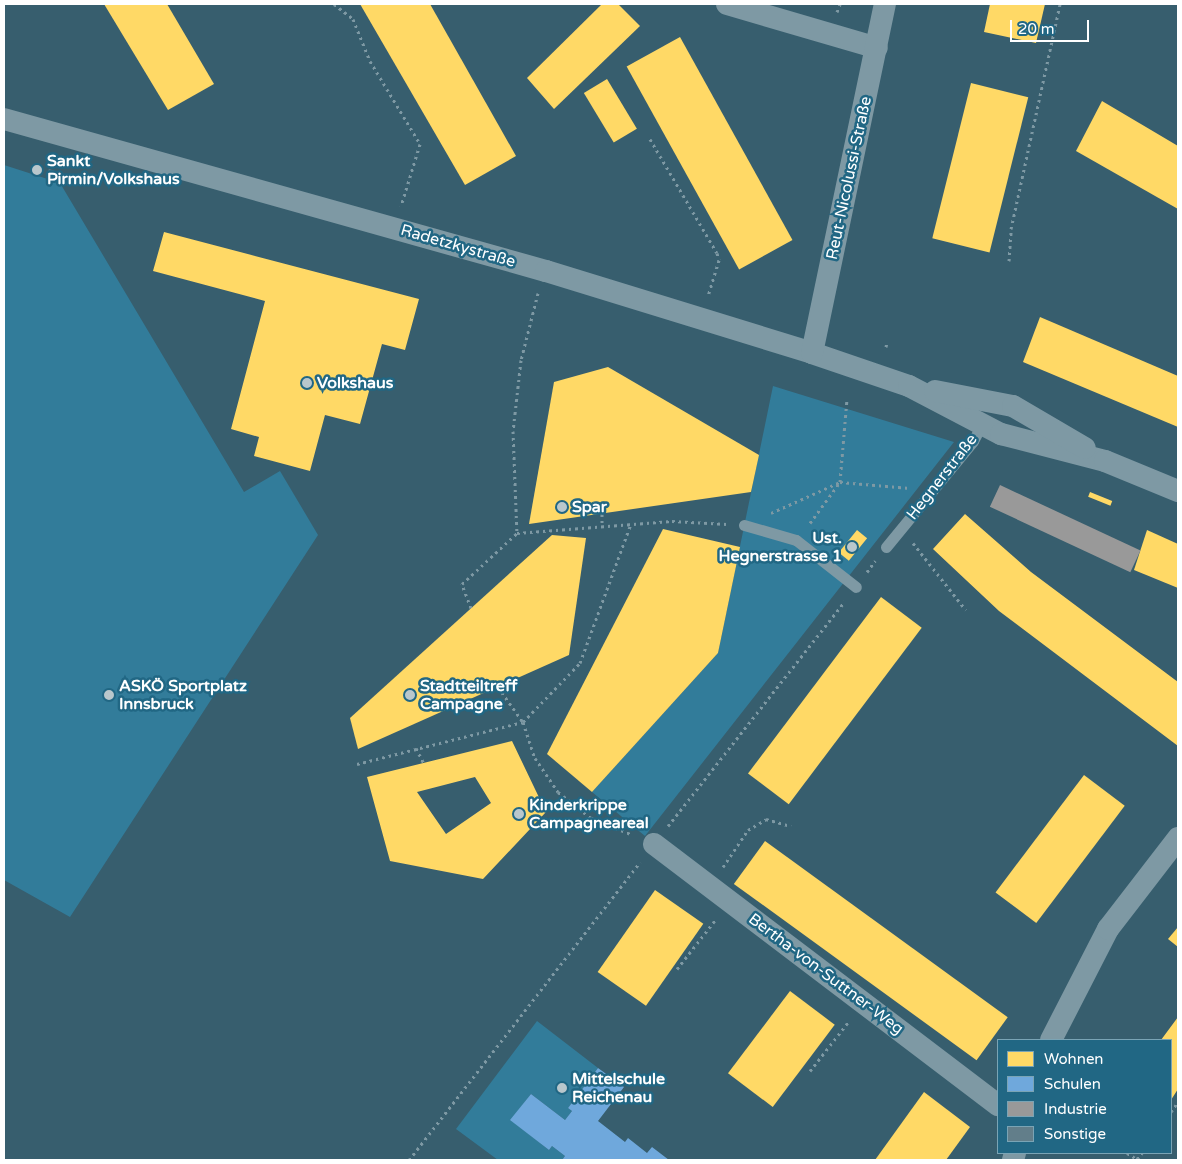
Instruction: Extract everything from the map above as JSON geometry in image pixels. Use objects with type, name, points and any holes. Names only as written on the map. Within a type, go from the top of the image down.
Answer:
[{"type":"street","points":[[727,4],[877,48]]},
{"type":"street","name":"Reut-Nicolussi-Straße","points":[[812,353],[885,4]]},
{"type":"street","name":"Radetzkystraße","points":[[4,119],[546,271],[812,353],[909,386],[1013,406],[1105,460],[1178,492]]},
{"type":"street","name":"Radetzkystraße","points":[[909,386],[1001,434],[1105,460]]},
{"type":"street","name":"Hegnerstraße","points":[[982,424],[993,402]]},
{"type":"street","points":[[1053,1039],[1108,929],[1178,838]]},
{"type":"street","name":"Bertha-von-Suttner-Weg","points":[[654,844],[997,1104]]},
{"type":"lane","name":"Hegnerstraße","points":[[886,547],[973,441],[982,424]]},
{"type":"lane","points":[[744,525],[796,540],[856,587]]},
{"type":"path","points":[[334,4],[353,19],[370,61],[420,144],[405,195]]},
{"type":"path","points":[[1009,261],[1011,229],[1060,4]]},
{"type":"path","points":[[650,139],[717,253],[719,260],[712,282]]},
{"type":"path","points":[[517,533],[513,431],[521,360],[546,271]]},
{"type":"path","points":[[810,523],[840,482],[847,399]]},
{"type":"path","points":[[471,608],[462,584],[517,533],[672,520],[744,525],[840,482],[933,490]]},
{"type":"path","points":[[602,514],[602,526]]},
{"type":"path","points":[[357,764],[523,722],[580,663],[631,524]]},
{"type":"path","points":[[902,528],[966,610]]},
{"type":"path","points":[[498,687],[523,722],[534,758],[558,792],[591,818],[654,844]]},
{"type":"path","points":[[416,748],[423,762]]},
{"type":"path","points":[[709,885],[748,830],[766,819],[791,826]]},
{"type":"path","points":[[677,969],[730,901]]},
{"type":"path","points":[[810,1071],[864,1003]]},
{"type":"path","points":[[1129,1154],[1137,1159],[1141,1154]]},
{"type":"shaded area","name":"ASKÖ Sportplatz Innsbruck","points":[[4,165],[60,183],[244,492],[280,471],[318,535],[70,917],[4,880]]},
{"type":"shaded area","points":[[773,386],[954,442],[645,836],[592,792],[718,653]]},
{"type":"shaded area","points":[[537,1021],[598,1068],[568,1108],[572,1111],[565,1120],[531,1094],[511,1120],[549,1150],[552,1146],[565,1156],[562,1160],[498,1160],[456,1129]]},
{"type":"building: Wohnen","points":[[104,4],[167,4],[214,84],[168,110]]},
{"type":"building: Wohnen","points":[[360,4],[430,4],[516,156],[465,185]]},
{"type":"building: Wohnen","points":[[602,4],[618,4],[640,26],[554,109],[527,78]]},
{"type":"building: Wohnen","points":[[990,4],[1045,4],[1036,43],[984,32]]},
{"type":"building: Wohnen","points":[[680,37],[792,240],[739,269],[627,67]]},
{"type":"building: Wohnen","points":[[607,79],[637,129],[614,143],[584,93]]},
{"type":"building: Wohnen","points":[[971,83],[1028,97],[990,253],[932,238]]},
{"type":"building: Wohnen","points":[[1102,101],[1178,146],[1178,209],[1076,151]]},
{"type":"building: Wohnen","name":"Volkshaus","points":[[164,232],[419,299],[405,350],[382,344],[360,424],[325,415],[310,471],[254,456],[259,437],[231,429],[265,301],[153,271]]},
{"type":"building: Wohnen","points":[[1040,317],[1178,376],[1178,427],[1023,362]]},
{"type":"building: Wohnen","points":[[608,367],[759,455],[751,492],[529,524],[554,382]]},
{"type":"building: Wohnen","points":[[1090,492],[1112,501],[1110,506],[1088,497]]},
{"type":"building: Wohnen","points":[[965,514],[1031,572],[1178,682],[1178,746],[999,611],[933,549]]},
{"type":"building: Wohnen","points":[[663,529],[740,547],[718,653],[592,792],[547,754]]},
{"type":"building: Wohnen","name":"Ust. Hegnerstrasse 1","points":[[857,530],[867,538],[849,561],[839,553]]},
{"type":"building: Wohnen","points":[[1147,530],[1178,544],[1178,588],[1134,570]]},
{"type":"building: Wohnen","points":[[552,535],[586,538],[569,655],[358,749],[350,718]]},
{"type":"building: Wohnen","points":[[881,597],[922,628],[789,804],[748,773]]},
{"type":"building: Wohnen","points":[[512,741],[546,812],[483,879],[390,861],[367,777]],"holes":[[[475,777],[491,803],[446,834],[417,792]]]},
{"type":"building: Wohnen","points":[[1084,775],[1125,806],[1036,923],[996,892]]},
{"type":"building: Wohnen","points":[[765,841],[1008,1017],[977,1060],[734,884]]},
{"type":"building: Wohnen","points":[[655,890],[703,924],[646,1006],[598,972]]},
{"type":"building: Wohnen","points":[[1178,927],[1178,947],[1168,939]]},
{"type":"building: Wohnen","points":[[790,991],[835,1025],[773,1107],[728,1073]]},
{"type":"building: Wohnen","points":[[1178,1017],[1178,1089],[1172,1098],[1172,1039],[1162,1039]]},
{"type":"building: Wohnen","points":[[924,1092],[970,1127],[946,1160],[875,1160]]},
{"type":"building: Schulen","points":[[598,1068],[624,1087],[598,1121],[625,1142],[628,1138],[647,1153],[652,1147],[669,1160],[562,1160],[565,1156],[552,1146],[549,1150],[510,1120],[531,1094],[565,1120],[572,1111],[568,1108]]},
{"type":"building: Industrie","points":[[1000,485],[1140,551],[1130,572],[990,507]]},
{"type":"building: Sonstige","points":[[49,169],[67,175],[66,178],[47,173]]},
{"type":"place","name":"Sankt Pirmin/Volkshaus","points":[[37,170]]},
{"type":"place","name":"Volkshaus","points":[[307,383]]},
{"type":"place","name":"Spar","points":[[562,507]]},
{"type":"place","name":"Ust. Hegnerstrasse 1","points":[[852,547]]},
{"type":"place","name":"ASKÖ Sportplatz Innsbruck","points":[[109,695]]},
{"type":"place","name":"Stadtteiltreff Campagne","points":[[410,695]]},
{"type":"place","name":"Kinderkrippe Campagneareal","points":[[519,814]]},
{"type":"place","name":"Mittelschule Reichenau","points":[[562,1088]]}]
